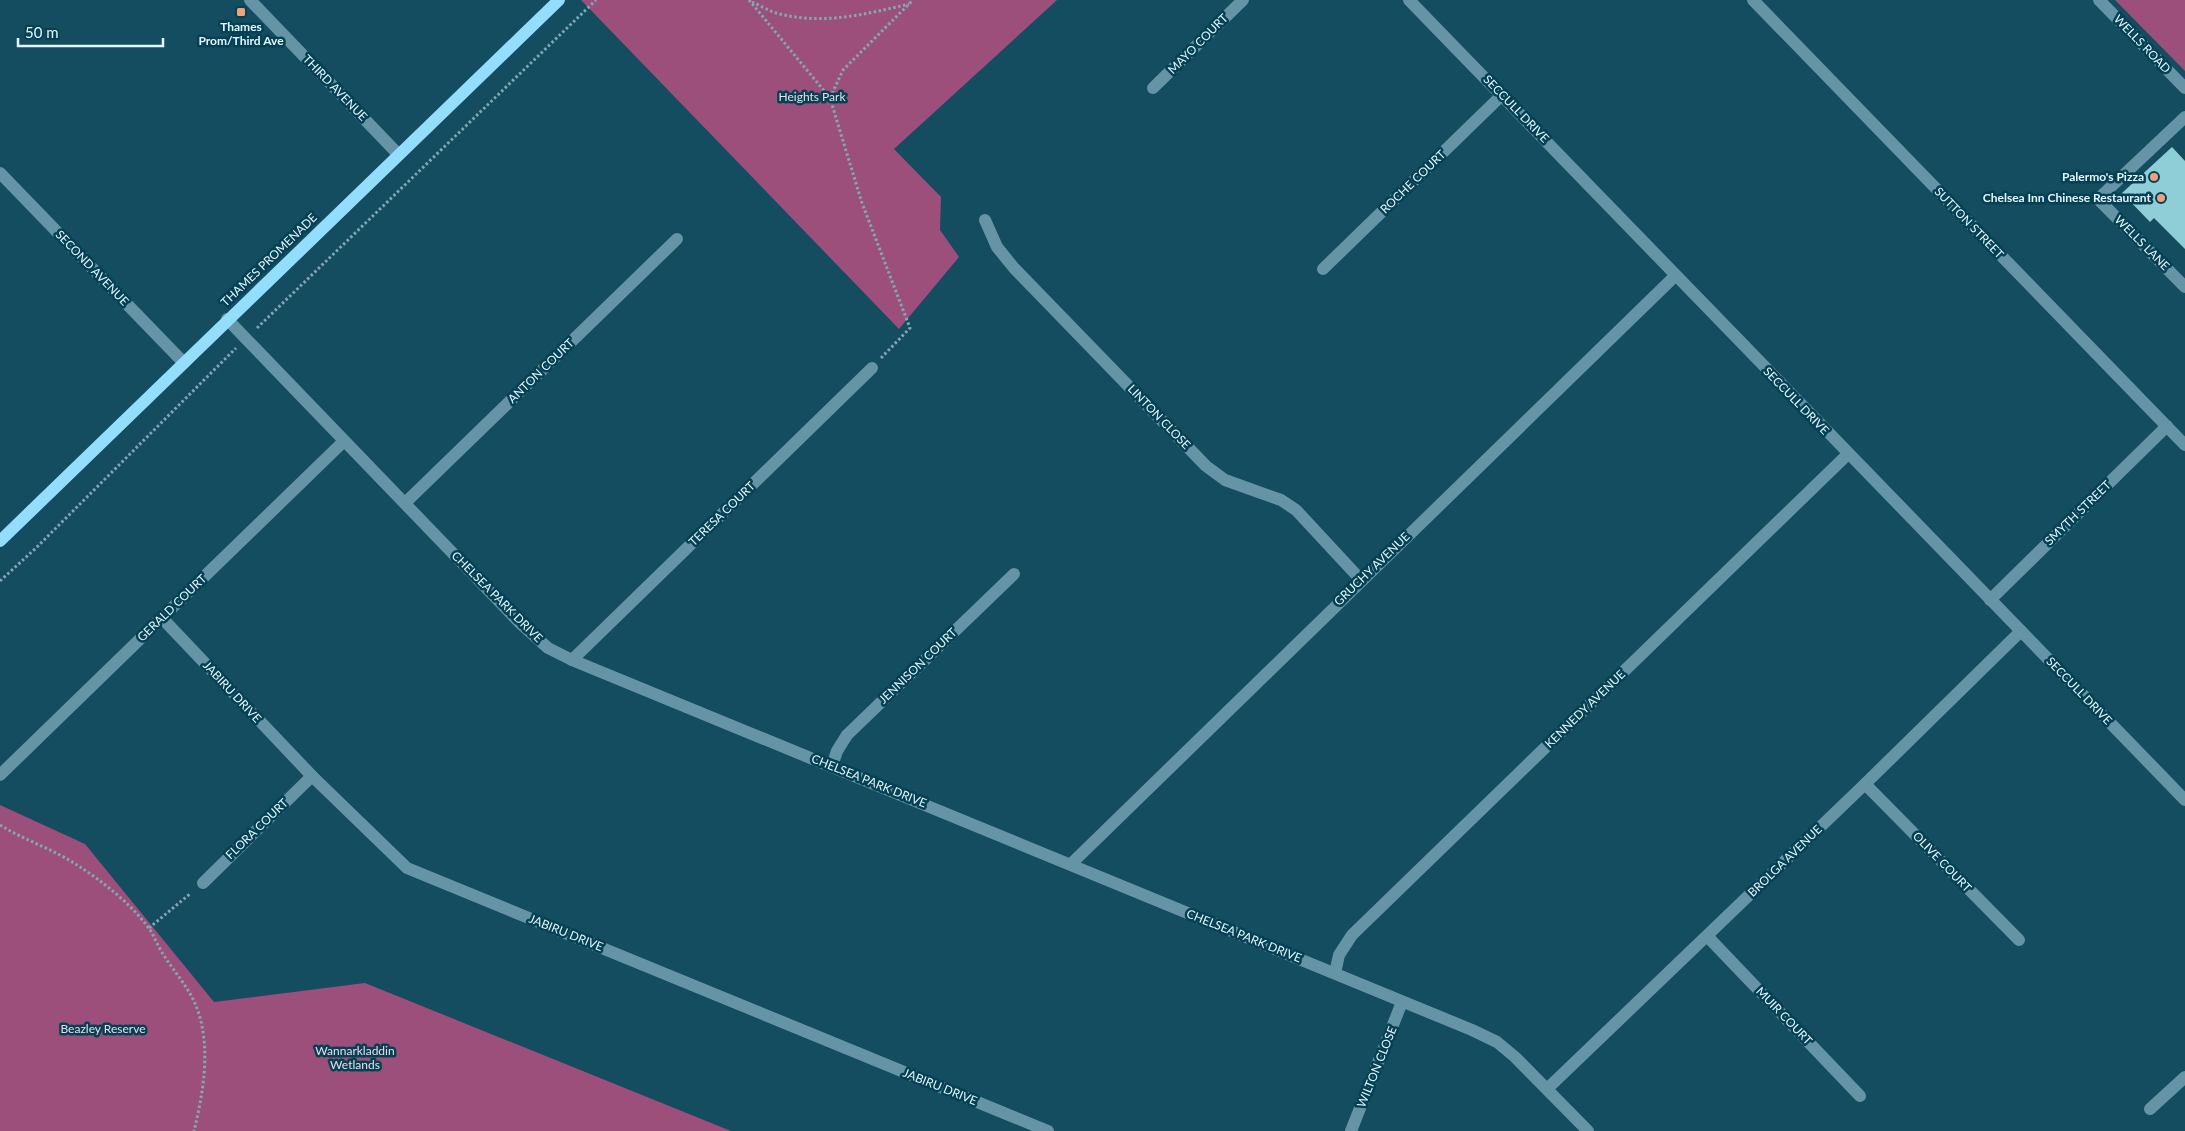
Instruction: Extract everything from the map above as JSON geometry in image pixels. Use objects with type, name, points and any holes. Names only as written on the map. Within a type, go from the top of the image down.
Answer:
[{"type":"main road","name":"THAMES PROMENADE","points":[[0,541],[227,319],[559,0]]},
{"type":"street","name":"THIRD AVENUE","points":[[250,0],[398,154]]},
{"type":"street","name":"MAYO COURT","points":[[1153,88],[1243,0]]},
{"type":"street","name":"SECCULL DRIVE","points":[[1410,0],[1675,276],[2185,800]]},
{"type":"street","name":"SUTTON STREET","points":[[1753,0],[2185,445]]},
{"type":"street","name":"WELLS ROAD","points":[[2099,0],[2185,88]]},
{"type":"street","name":"ROCHE COURT","points":[[1323,269],[1502,95]]},
{"type":"street","name":"WELLS LANE","points":[[2185,117],[2098,199],[2185,287]]},
{"type":"street","name":"SECOND AVENUE","points":[[0,173],[184,363]]},
{"type":"street","name":"LINTON CLOSE","points":[[985,220],[997,247],[1014,268],[1206,466],[1225,480],[1281,500],[1296,510],[1361,580]]},
{"type":"street","name":"ANTON COURT","points":[[405,504],[677,239]]},
{"type":"street","name":"GRUCHY AVENUE","points":[[1071,864],[1675,276]]},
{"type":"street","name":"CHELSEA PARK DRIVE","points":[[227,319],[520,623],[548,648],[572,660],[1335,973],[1497,1042],[1515,1057],[1588,1131]]},
{"type":"street","name":"TERESA COURT","points":[[572,660],[872,368]]},
{"type":"street","name":"SMYTH STREET","points":[[1990,600],[2167,426]]},
{"type":"street","name":"GERALD COURT","points":[[0,775],[344,442]]},
{"type":"street","name":"KENNEDY AVENUE","points":[[1335,973],[1339,955],[1352,935],[1848,454]]},
{"type":"street","name":"JENNISON COURT","points":[[832,766],[837,751],[848,734],[1014,574]]},
{"type":"street","name":"JABIRU DRIVE","points":[[162,618],[312,776],[407,868],[1048,1131]]},
{"type":"street","name":"BROLGA AVENUE","points":[[1547,1089],[1866,784],[2021,632]]},
{"type":"street","name":"FLORA COURT","points":[[203,883],[312,776]]},
{"type":"street","name":"OLIVE COURT","points":[[1866,784],[2018,940]]},
{"type":"street","name":"MUIR COURT","points":[[1707,936],[1860,1096]]},
{"type":"street","name":"WILTON CLOSE","points":[[1350,1131],[1402,1002]]},
{"type":"street","points":[[2150,1109],[2185,1077]]},
{"type":"path","points":[[0,581],[36,548],[245,339],[596,0]]},
{"type":"path","points":[[749,0],[780,14],[825,20],[864,15],[909,4]]},
{"type":"path","points":[[749,0],[830,98],[862,203],[910,328],[872,368]]},
{"type":"path","points":[[830,98],[843,70],[913,0]]},
{"type":"path","points":[[0,825],[78,865],[134,911],[149,928],[162,953],[181,979],[198,1012],[204,1041],[202,1096],[194,1131]]},
{"type":"path","points":[[149,928],[203,883]]},
{"type":"green space","name":"Heights Park","points":[[581,0],[1057,0],[894,149],[941,197],[940,230],[959,257],[899,329]]},
{"type":"green space","points":[[2115,0],[2185,0],[2185,71]]},
{"type":"green space","points":[[0,805],[85,844],[214,1002],[365,983],[731,1131],[0,1131]]},
{"type":"building","points":[[2172,147],[2185,161],[2185,249],[2154,218],[2150,222],[2122,193]]},
{"type":"place","name":"Thames Prom/Third Ave","points":[[241,12]]},
{"type":"place","name":"Palermo's Pizza","points":[[2154,177]]},
{"type":"place","name":"Chelsea Inn Chinese Restaurant","points":[[2161,198]]},
{"type":"park label","name":"Beazley Reserve","points":[[103,1029]]},
{"type":"park label","name":"Wannarkladdin Wetlands","points":[[355,1058]]}]
